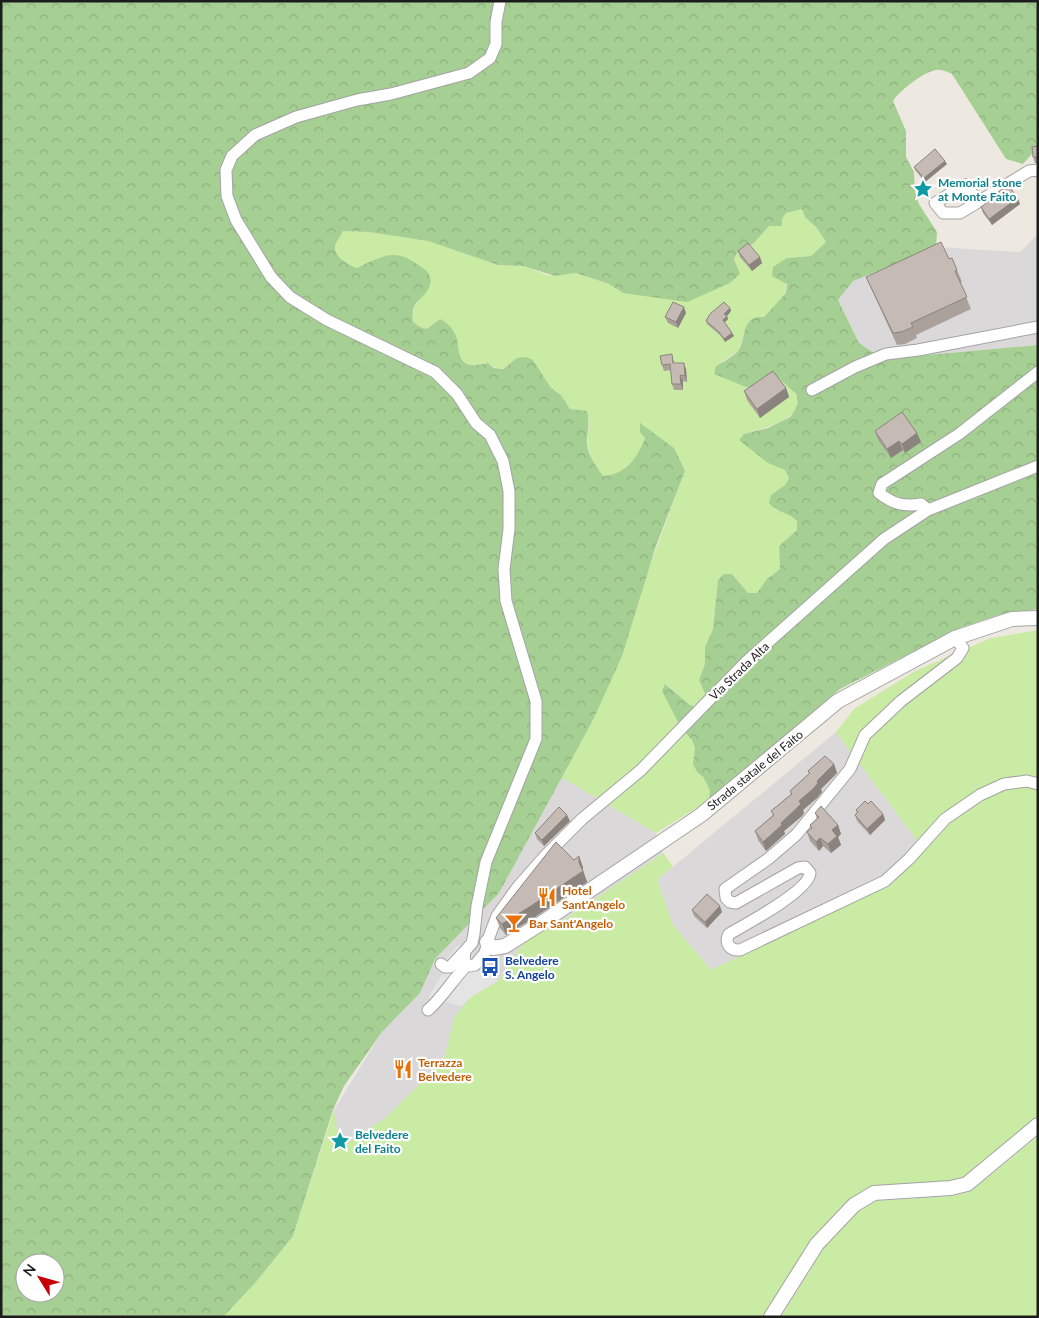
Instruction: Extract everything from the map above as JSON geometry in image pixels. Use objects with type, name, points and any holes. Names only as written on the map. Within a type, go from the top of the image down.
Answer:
[{"type":"street","points":[[441,964],[445,967],[450,967],[472,943],[486,862],[536,739],[536,701],[506,601],[504,569],[509,528],[509,491],[503,461],[490,435],[476,423],[457,394],[434,372],[327,320],[290,297],[271,277],[236,220],[227,196],[226,170],[232,156],[255,135],[296,117],[357,100],[391,94],[469,74],[490,58],[496,44],[496,22],[500,1]]},
{"type":"street","points":[[979,201],[1029,171],[1038,170]]},
{"type":"street","points":[[812,390],[855,367],[886,354],[918,350],[1038,327]]},
{"type":"street","points":[[928,510],[921,504],[906,506],[890,502],[880,493],[882,484],[960,434],[1038,372]]},
{"type":"street","name":"Via Strada Alta","points":[[467,965],[470,966],[477,963],[485,953],[497,916],[517,888],[546,855],[582,819],[642,770],[754,654],[884,539],[928,510],[1038,466]]},
{"type":"street","name":"Strada statale del Faito","points":[[488,939],[492,948],[505,946],[540,924],[700,815],[838,702],[954,638],[1012,619],[1038,618]]},
{"type":"street","points":[[954,638],[963,648],[957,658],[901,701],[865,734],[850,770],[796,835],[768,859],[725,889],[726,898],[730,902],[736,903],[798,868],[805,868],[810,873],[806,883],[777,905],[729,934],[728,946],[734,950],[740,950],[885,881],[945,819],[980,795],[1004,784],[1027,781],[1038,784]]},
{"type":"street","points":[[428,1010],[467,965],[464,959],[465,951]]},
{"type":"street","points":[[771,1317],[817,1244],[854,1205],[874,1193],[951,1188],[967,1184],[1038,1125]]},
{"type":"shaded area","points":[[1038,234],[1038,345],[883,359],[859,343],[838,300],[852,281],[936,247],[1020,252]]},
{"type":"shaded area","points":[[836,732],[924,850],[891,885],[843,906],[711,970],[673,925],[657,880]]},
{"type":"shaded area","points":[[561,777],[656,833],[663,853],[565,919],[526,939],[499,980],[471,997],[440,1064],[385,1120],[346,1145],[336,1135],[334,1110],[382,1032],[420,993],[435,959],[499,893]]},
{"type":"shaded area","points":[[458,945],[498,981],[471,997],[462,1006],[428,998],[442,974],[437,970]]},
{"type":"green space","points":[[1,1],[1038,1],[1038,147],[1023,164],[1006,159],[952,74],[942,70],[931,71],[913,82],[893,101],[906,131],[906,157],[914,172],[915,192],[919,204],[937,232],[936,247],[853,281],[838,300],[859,343],[883,359],[1038,345],[1038,609],[999,615],[962,627],[840,689],[709,800],[710,792],[707,784],[693,764],[695,748],[692,740],[681,728],[662,691],[665,684],[690,705],[698,708],[706,696],[699,680],[705,664],[705,647],[713,629],[718,580],[724,574],[732,574],[748,593],[757,593],[767,579],[780,569],[779,546],[797,530],[797,521],[772,507],[769,503],[771,495],[785,485],[789,478],[785,470],[768,463],[739,440],[744,434],[768,428],[790,417],[798,402],[796,394],[777,376],[766,377],[753,388],[714,374],[716,366],[737,352],[747,324],[756,317],[764,317],[786,293],[787,284],[772,276],[773,267],[787,258],[811,256],[826,242],[817,228],[805,217],[802,209],[786,213],[782,219],[782,226],[769,226],[753,244],[737,253],[734,259],[740,274],[730,283],[687,302],[623,293],[609,284],[576,273],[555,276],[523,266],[498,265],[428,241],[369,232],[343,231],[335,246],[335,250],[342,260],[350,265],[357,268],[384,256],[398,255],[414,262],[427,272],[431,283],[414,308],[413,322],[427,329],[440,319],[445,322],[455,333],[459,354],[467,364],[488,363],[494,368],[503,369],[517,358],[526,357],[533,360],[551,388],[561,395],[570,409],[587,411],[588,448],[593,461],[603,476],[619,472],[635,458],[645,438],[640,432],[640,423],[674,448],[685,471],[656,546],[622,656],[593,720],[499,893],[435,959],[420,993],[382,1032],[344,1086],[333,1110],[293,1236],[256,1282],[223,1317],[1,1317]]},
{"type":"green space","points":[[802,209],[805,217],[817,228],[827,242],[811,256],[787,258],[786,293],[764,317],[748,322],[738,351],[716,366],[715,374],[753,388],[767,377],[777,376],[794,393],[798,401],[796,409],[790,415],[771,426],[744,434],[768,463],[785,469],[789,478],[785,485],[771,495],[775,510],[791,515],[797,521],[797,530],[779,546],[780,569],[767,579],[757,593],[748,593],[732,574],[718,580],[713,629],[705,647],[705,664],[699,680],[706,696],[698,708],[690,705],[666,684],[681,728],[692,740],[695,748],[694,765],[697,772],[703,777],[710,792],[709,800],[656,833],[561,777],[593,720],[685,471],[640,432],[645,438],[630,464],[619,472],[603,476],[593,462],[589,450],[589,420],[571,410],[561,395],[551,388],[533,360],[517,358],[503,368],[496,368],[488,363],[471,365],[463,361],[459,354],[456,337],[440,319],[427,329],[413,322],[413,311],[420,298],[430,286],[381,257],[357,268],[353,267],[339,257],[335,246],[343,231],[369,232],[428,241],[498,265],[523,266],[555,276],[576,273],[609,284],[623,293],[730,283],[739,274],[734,259],[737,253],[753,244],[769,226],[782,219],[786,213]]},
{"type":"green space","points":[[1038,630],[1038,1117],[964,1178],[950,1182],[872,1187],[850,1200],[812,1240],[764,1317],[223,1317],[256,1282],[293,1236],[334,1110],[338,1137],[346,1144],[384,1119],[441,1063],[455,1016],[471,997],[499,980],[526,939],[565,919],[663,853],[673,866],[657,880],[673,925],[711,970],[843,906],[891,885],[924,850],[836,732],[854,709],[915,671],[991,638]]},
{"type":"green space","points":[[1038,1136],[1038,1317],[781,1317],[823,1249],[859,1211],[876,1201],[953,1196],[971,1191]]},
{"type":"building","points":[[1038,146],[1038,157],[1033,157],[1032,147]]},
{"type":"building","points":[[935,149],[945,161],[924,178],[914,167]]},
{"type":"building","points":[[1008,185],[1018,198],[989,219],[981,207],[989,201],[988,199]]},
{"type":"building","points":[[941,242],[949,259],[952,258],[957,270],[955,271],[967,297],[911,323],[913,327],[893,333],[866,277]]},
{"type":"building","points":[[748,243],[760,257],[749,265],[738,251]]},
{"type":"building","points":[[673,302],[684,307],[676,322],[665,317]]},
{"type":"building","points":[[724,302],[730,308],[724,314],[727,316],[723,320],[732,333],[724,339],[706,321],[710,314]]},
{"type":"building","points":[[672,354],[673,363],[684,363],[685,376],[680,375],[681,384],[672,384],[670,364],[662,365],[660,356]]},
{"type":"building","points":[[773,371],[786,388],[757,409],[744,391]]},
{"type":"building","points":[[902,412],[917,433],[902,444],[899,441],[887,449],[875,431]]},
{"type":"building","points":[[825,756],[834,764],[817,781],[818,783],[813,789],[799,801],[801,804],[781,823],[782,825],[763,842],[755,831],[774,815],[771,811],[792,794],[790,791]]},
{"type":"building","points":[[865,801],[868,804],[871,801],[883,814],[867,829],[855,815],[858,812],[856,810]]},
{"type":"building","points":[[821,806],[838,825],[832,830],[837,836],[828,844],[820,838],[816,842],[807,832],[812,828],[810,825],[819,817],[815,813]]},
{"type":"building","points":[[559,807],[567,815],[542,840],[535,833]]},
{"type":"building","points":[[556,842],[574,860],[579,856],[579,863],[583,871],[502,924],[496,918]]},
{"type":"building","points":[[707,894],[720,906],[705,922],[692,910]]},
{"type":"place","name":"Memorial stone at Monte Faito","points":[[923,189]]},
{"type":"place","name":"Hotel Sant'Angelo","points":[[547,897]]},
{"type":"place","name":"Bar Sant'Angelo","points":[[514,923]]},
{"type":"place","name":"Belvedere S. Angelo","points":[[490,967]]},
{"type":"place","name":"Terrazza Belvedere","points":[[403,1069]]},
{"type":"place","name":"Belvedere del Faito","points":[[340,1141]]}]
